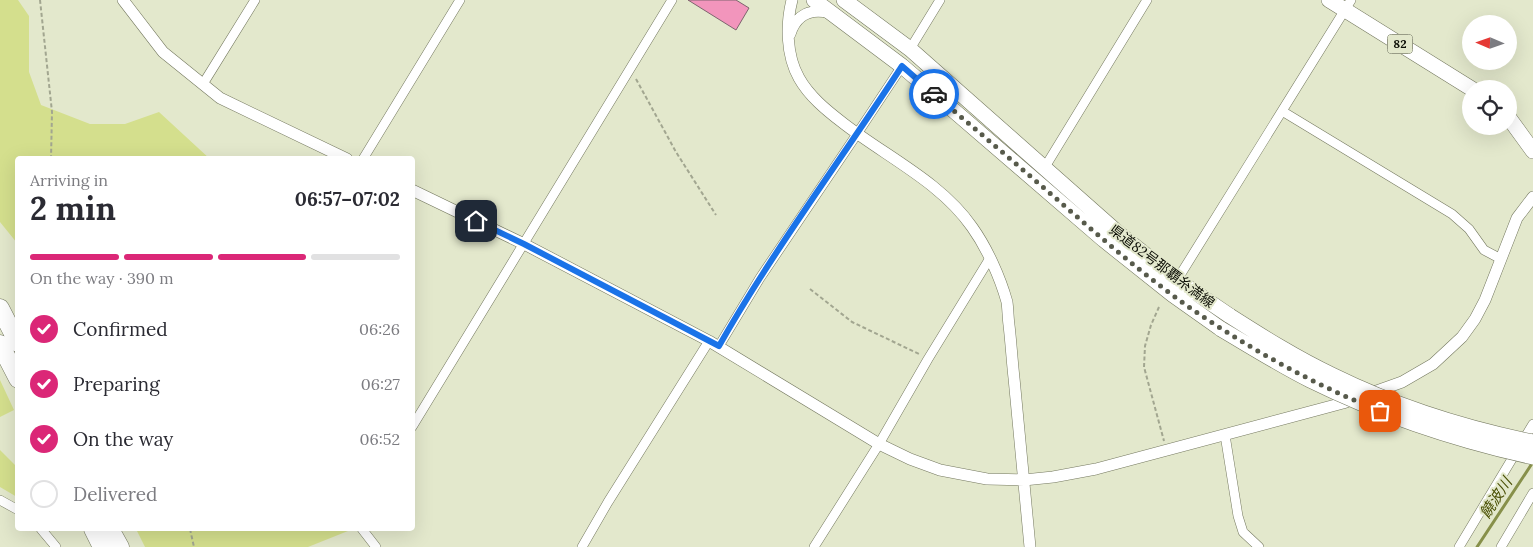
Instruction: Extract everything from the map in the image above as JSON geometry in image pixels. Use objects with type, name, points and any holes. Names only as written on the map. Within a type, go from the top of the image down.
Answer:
[{"type":"highway","points":[[0,308],[15,337]]},
{"type":"highway","points":[[0,344],[15,373]]},
{"type":"highway","points":[[94,531],[102,547]]},
{"type":"highway","points":[[111,531],[120,547]]},
{"type":"main road","name":"県道82号那覇糸満線","points":[[814,0],[902,66],[1104,240],[1173,295],[1225,323],[1365,390],[1476,429],[1533,442]]},
{"type":"main road","name":"県道82号那覇糸満線","points":[[844,0],[910,49],[1117,232],[1177,280],[1225,323],[1309,380],[1400,419],[1459,439],[1533,457]]},
{"type":"main road","name":"82","points":[[1328,0],[1348,5],[1462,82]]},
{"type":"main road","points":[[1517,129],[1533,151]]},
{"type":"street","points":[[122,0],[163,52],[220,98],[341,156]]},
{"type":"street","points":[[203,84],[255,0]]},
{"type":"street","points":[[365,156],[460,0]]},
{"type":"street","points":[[415,422],[672,0]]},
{"type":"street","points":[[792,0],[790,10],[790,53],[797,76],[805,87],[829,113],[932,185],[972,227],[990,258],[1007,303],[1030,547]]},
{"type":"street","points":[[910,49],[940,0]]},
{"type":"street","points":[[1044,167],[1147,0]]},
{"type":"street","points":[[1177,280],[1348,5]]},
{"type":"street","points":[[789,40],[793,25],[806,13],[824,11],[832,13]]},
{"type":"street","points":[[582,547],[608,502],[902,66]]},
{"type":"street","points":[[1282,111],[1452,214],[1469,229],[1484,250],[1501,260]]},
{"type":"street","points":[[415,191],[524,244],[714,344],[879,444],[910,459],[940,470],[987,479],[1024,480],[1096,469],[1352,400],[1402,382],[1433,364],[1462,337],[1485,300],[1517,218],[1533,197]]},
{"type":"street","points":[[814,547],[879,444],[990,258]]},
{"type":"street","points":[[1459,547],[1533,424]]},
{"type":"street","points":[[1225,435],[1238,516],[1243,532],[1259,547]]},
{"type":"street","points":[[1501,547],[1533,492]]},
{"type":"street","points":[[0,500],[15,508]]},
{"type":"street","points":[[43,531],[56,547]]},
{"type":"street","points":[[364,531],[376,547]]},
{"type":"path","points":[[40,0],[52,112],[51,156]]},
{"type":"path","points":[[630,69],[676,152],[716,215]]},
{"type":"path","points":[[810,289],[852,322],[928,359]]},
{"type":"path","points":[[1159,307],[1145,346],[1144,367],[1167,450]]},
{"type":"path","points":[[190,531],[194,547]]},
{"type":"green space","points":[[0,0],[18,0],[29,16],[29,72],[41,105],[90,124],[125,124],[159,112],[207,156],[15,156],[15,241],[0,222]]},
{"type":"green space","points":[[0,380],[14,410],[0,417]]},
{"type":"green space","points":[[0,450],[15,465],[15,496],[0,487]]},
{"type":"green space","points":[[137,531],[348,531],[308,547],[145,547]]},
{"type":"building","points":[[688,0],[736,0],[749,8],[736,30]]},
{"type":"waterway","name":"饒波川","points":[[1477,547],[1533,462]]},
{"type":"way so far","points":[[934,94],[1104,240],[1173,295],[1221,329],[1292,371],[1380,411]]},
{"type":"route","points":[[476,221],[524,244],[719,346],[760,278],[902,66],[934,94]]}]
